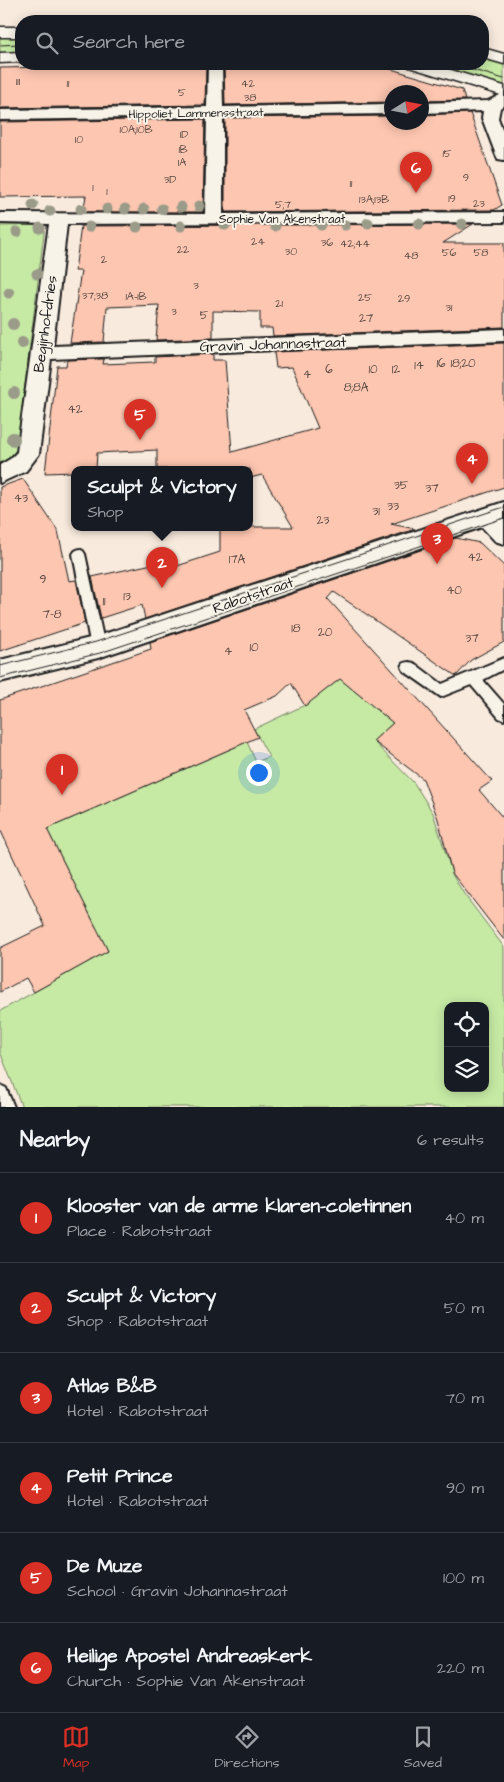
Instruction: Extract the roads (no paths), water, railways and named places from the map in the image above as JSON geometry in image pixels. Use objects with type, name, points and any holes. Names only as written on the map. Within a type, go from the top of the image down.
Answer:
[{"type":"main road","points":[[0,32],[15,32]]},
{"type":"main road","points":[[489,55],[504,59]]},
{"type":"main road","points":[[0,58],[15,57]]},
{"type":"main road","points":[[435,70],[504,91]]},
{"type":"street","points":[[214,219],[215,70]]},
{"type":"street","points":[[429,107],[498,102]]},
{"type":"street","points":[[498,102],[490,118],[504,156]]},
{"type":"street","name":"Hippoliet Lammensstraat","points":[[0,115],[384,109]]},
{"type":"street","name":"Sophie Van Akenstraat","points":[[59,219],[504,217]]},
{"type":"street","points":[[0,218],[59,219]]},
{"type":"street","name":"Begijnhofdries","points":[[0,475],[18,465],[28,454],[59,219]]},
{"type":"street","name":"Gravin Johannastraat","points":[[42,353],[504,335]]},
{"type":"street","points":[[495,514],[504,535]]},
{"type":"street","name":"Rabotstraat","points":[[0,672],[98,647],[495,514]]},
{"type":"lane","points":[[79,554],[98,647]]},
{"type":"lane","points":[[409,667],[441,690],[473,678],[504,663]]},
{"type":"lane","points":[[473,678],[504,714]]},
{"type":"lane","points":[[0,1094],[5,1107]]},
{"type":"tram line","points":[[0,45],[15,44]]},
{"type":"tram line","points":[[473,70],[504,79]]},
{"type":"tram line","points":[[0,666],[96,642],[504,507]]},
{"type":"tram line","points":[[0,678],[100,653],[504,518]]},
{"type":"place","name":"Heilige Apostel Andreaskerk","points":[[416,193]]},
{"type":"place","name":"De Muze","points":[[140,440]]},
{"type":"place","name":"Petit Prince","points":[[472,484]]},
{"type":"place","name":"Atlas B&B","points":[[437,564]]},
{"type":"place","name":"Sculpt & Victory","points":[[162,588]]},
{"type":"place","name":"Klooster van de arme klaren-coletinnen","points":[[62,795]]}]
